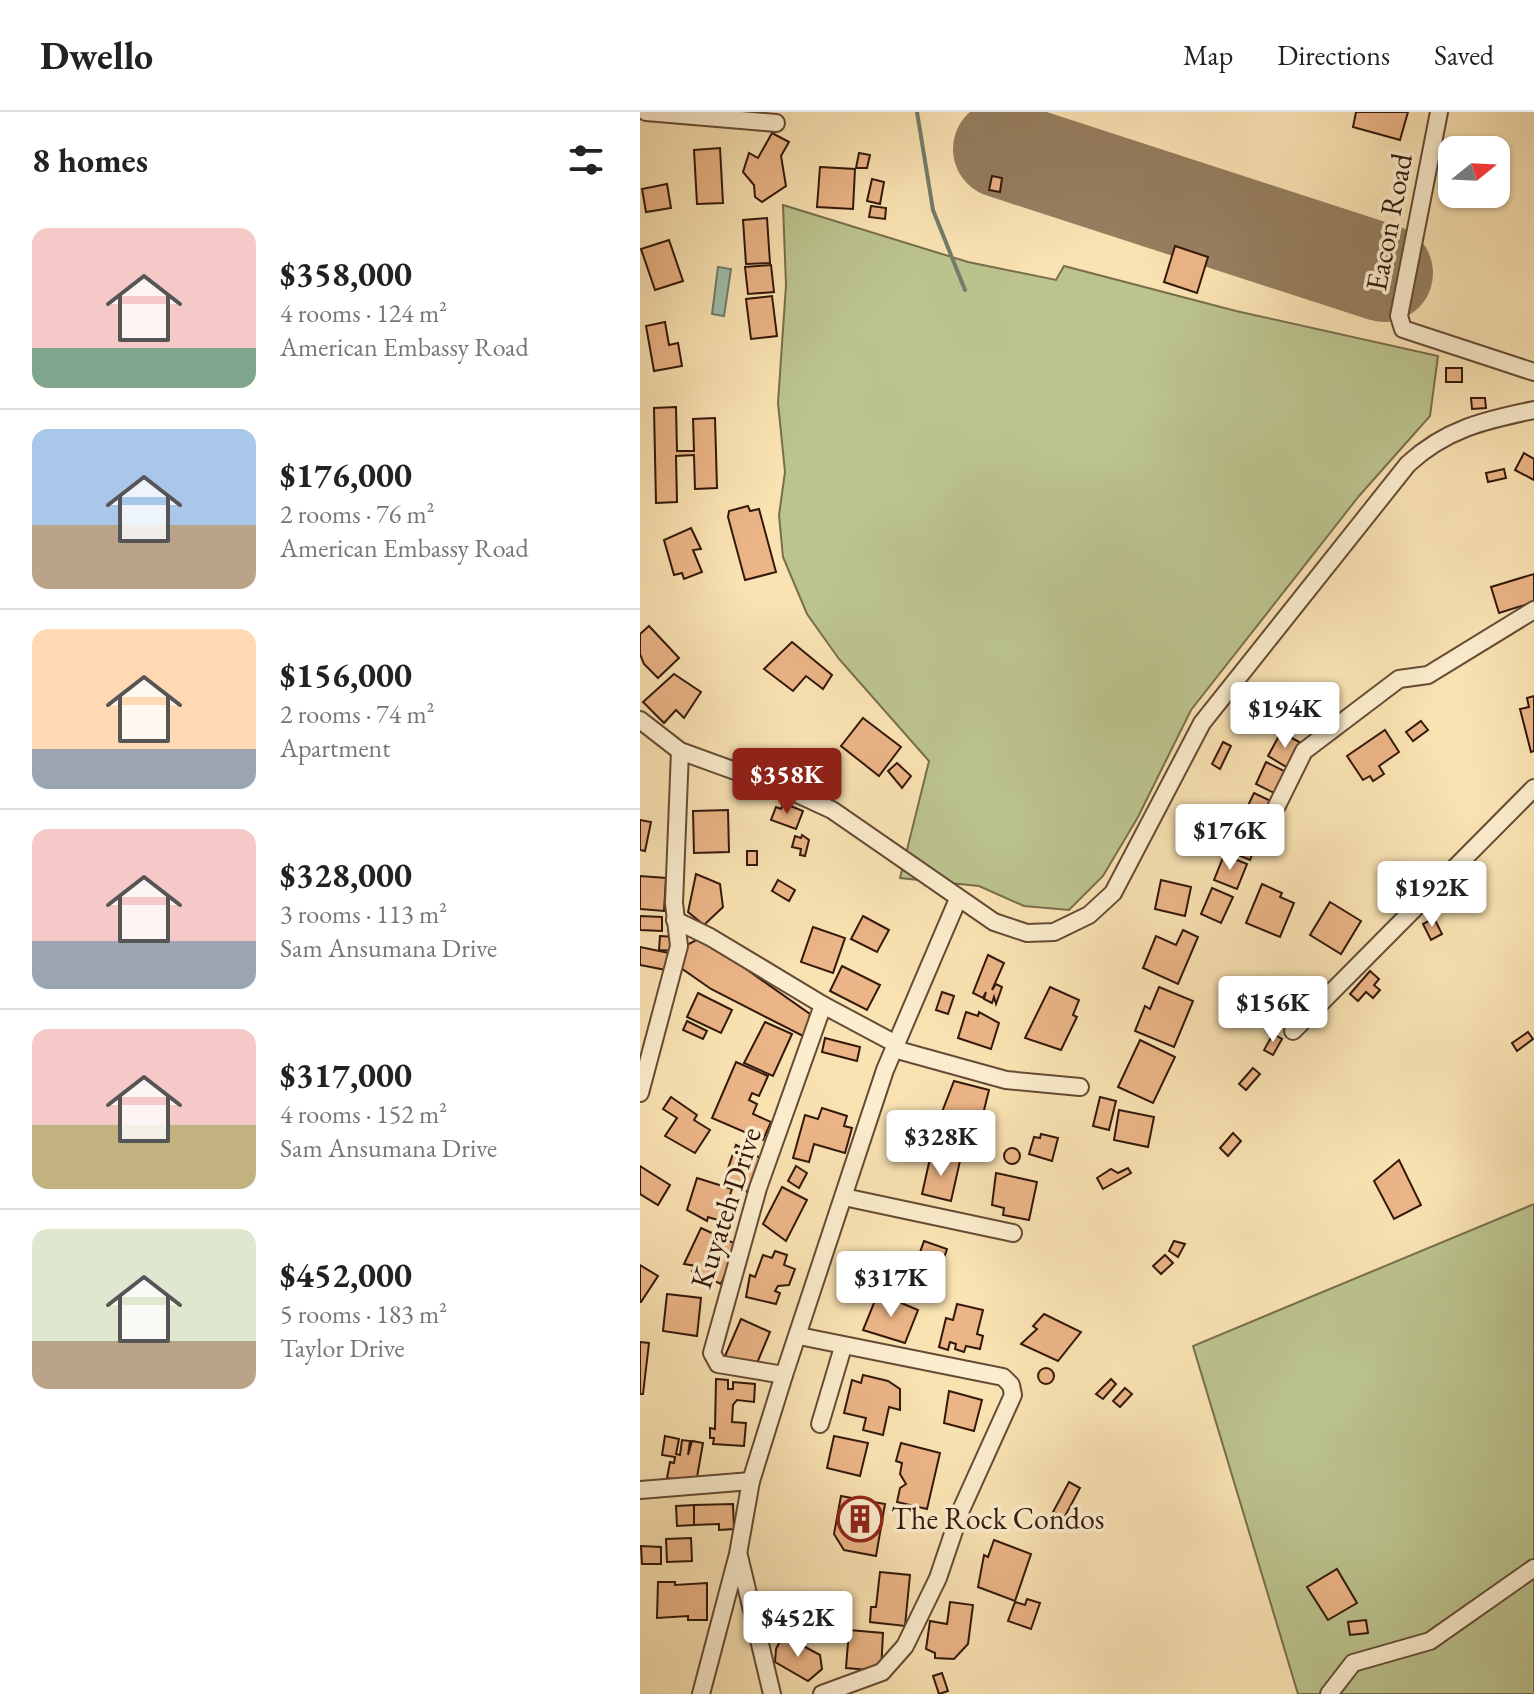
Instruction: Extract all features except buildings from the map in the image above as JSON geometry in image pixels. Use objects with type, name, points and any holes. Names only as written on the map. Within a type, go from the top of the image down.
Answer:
[{"type":"street","points":[[646,112],[776,123]]},
{"type":"street","name":"Eacon Road","points":[[1439,112],[1399,316],[1403,329],[1452,340],[1534,372]]},
{"type":"street","points":[[640,720],[680,751],[793,792],[832,810],[994,922],[1014,930],[1040,934],[1071,925],[1101,906],[1120,881],[1202,723],[1408,464],[1434,441],[1454,431],[1488,419],[1534,410]]},
{"type":"street","points":[[1259,842],[1304,751],[1399,679],[1428,675],[1534,610]]},
{"type":"street","points":[[640,1093],[678,957],[675,819],[680,751]]},
{"type":"street","points":[[1293,1031],[1534,788]]},
{"type":"street","points":[[701,1694],[738,1554],[751,1481],[784,1375],[895,1046],[958,899]]},
{"type":"street","points":[[675,920],[710,937],[895,1046],[1006,1080],[1080,1087]]},
{"type":"street","name":"Kuyateh Drive","points":[[784,1375],[718,1364],[712,1353],[758,1188],[823,1005]]},
{"type":"street","points":[[844,1197],[1013,1233]]},
{"type":"street","points":[[799,1336],[1003,1377],[1011,1385],[1013,1395],[967,1496],[938,1578],[905,1646],[882,1672],[822,1694]]},
{"type":"street","points":[[820,1424],[843,1347]]},
{"type":"street","points":[[640,1490],[751,1481]]},
{"type":"street","points":[[738,1554],[772,1694]]},
{"type":"street","points":[[1329,1694],[1353,1663],[1430,1641],[1534,1568]]},
{"type":"green space","points":[[783,205],[968,262],[1056,280],[1064,266],[1236,311],[1438,356],[1430,416],[1359,496],[1191,710],[1138,817],[1103,876],[1069,910],[1024,906],[979,886],[900,878],[929,761],[839,659],[807,614],[783,557],[779,515],[785,472],[778,403],[786,285]]},
{"type":"green space","points":[[1534,1204],[1534,1694],[1298,1694],[1193,1346]]},
{"type":"shaded area","points":[[718,267],[731,269],[724,316],[712,314]]},
{"type":"waterway","points":[[917,112],[933,210],[965,290]]},
{"type":"runway","points":[[1002,149],[1384,273]]},
{"type":"place","name":"The Rock Condos","points":[[860,1519]]}]
